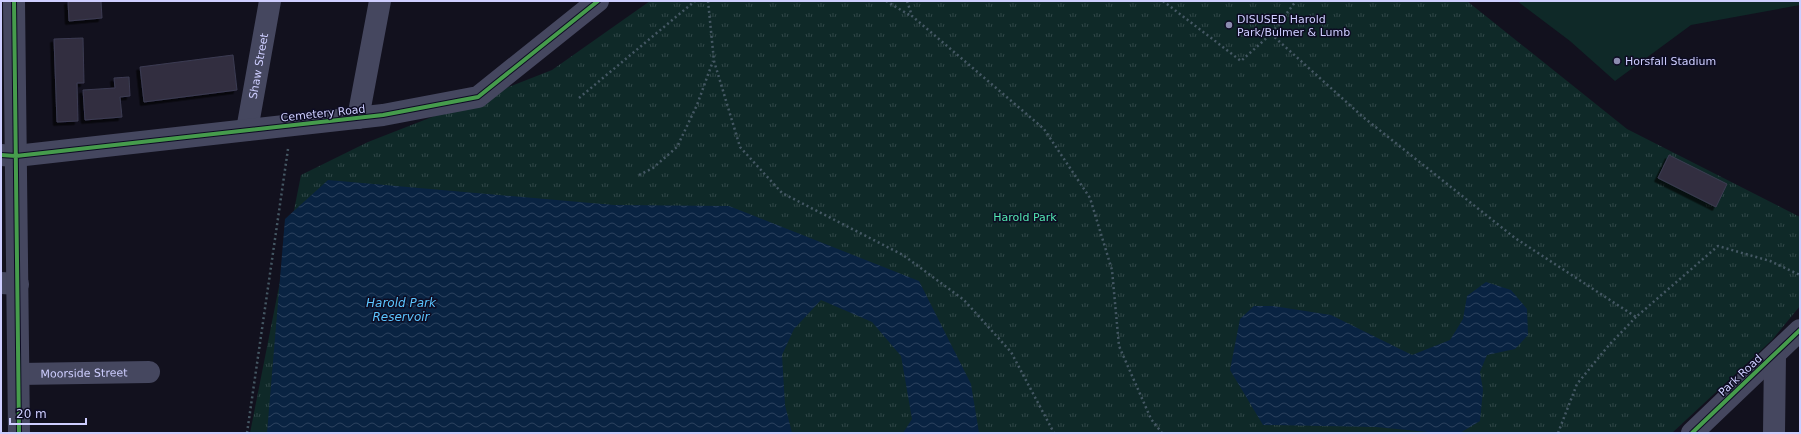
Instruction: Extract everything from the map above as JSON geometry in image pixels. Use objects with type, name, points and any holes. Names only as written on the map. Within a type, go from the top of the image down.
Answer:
[{"type":"street","points":[[14,1],[8,35],[10,283],[19,374],[20,433]]},
{"type":"street","name":"Shaw Street","points":[[247,130],[270,1]]},
{"type":"street","points":[[358,118],[380,1]]},
{"type":"street","name":"Cemetery Road","points":[[9,155],[383,115],[478,97],[598,1]]},
{"type":"street","name":"Park Road","points":[[1692,433],[1800,330]]},
{"type":"street","points":[[1774,433],[1775,355]]},
{"type":"street","name":"Moorside Street","points":[[19,374],[150,372]]},
{"type":"path","points":[[579,98],[695,1]]},
{"type":"path","points":[[708,1],[714,61],[740,147],[782,193],[903,255],[964,300],[1011,352],[1054,433]]},
{"type":"path","points":[[886,1],[912,16],[1044,129],[1090,198],[1112,270],[1119,346],[1151,419],[1162,433]]},
{"type":"path","points":[[907,1],[912,16]]},
{"type":"path","points":[[1163,1],[1241,61],[1271,34],[1296,1]]},
{"type":"path","points":[[1271,34],[1364,117],[1515,238],[1636,317]]},
{"type":"path","points":[[639,175],[652,168],[677,147],[697,105],[714,61]]},
{"type":"path","points":[[247,433],[292,125]]},
{"type":"path","points":[[1558,433],[1577,384],[1609,345],[1636,317],[1718,246],[1770,261],[1800,275]]},
{"type":"green space","name":"Harold Park","points":[[650,1],[1467,1],[1627,129],[1800,217],[1800,306],[1772,340],[1672,433],[250,433],[301,175],[368,142],[552,70]]},
{"type":"green space","name":"Horsfall Stadium","points":[[1517,1],[1800,1],[1800,5],[1691,25],[1615,81],[1570,41]]},
{"type":"water","name":"Harold Park Reservoir","points":[[328,180],[614,205],[729,206],[919,281],[971,384],[979,433],[903,433],[912,419],[901,356],[872,322],[821,300],[794,329],[782,355],[785,405],[792,433],[267,433],[285,219]]},
{"type":"water","points":[[1486,282],[1511,290],[1527,309],[1528,335],[1515,349],[1487,355],[1480,372],[1483,390],[1480,421],[1460,433],[1439,433],[1376,427],[1263,425],[1230,370],[1240,319],[1254,306],[1273,306],[1331,315],[1412,355],[1450,340],[1463,319],[1467,296]]},
{"type":"building","points":[[68,1],[101,1],[102,18],[69,21]]},
{"type":"building","points":[[83,38],[84,83],[77,83],[78,121],[57,122],[54,39]]},
{"type":"building","points":[[233,55],[237,90],[144,102],[140,67]]},
{"type":"building","points":[[129,77],[130,96],[120,97],[122,117],[85,120],[83,90],[115,88],[114,78]]},
{"type":"building","points":[[1669,155],[1727,184],[1716,207],[1658,178]]},
{"type":"cycle path","points":[[14,1],[19,433]]},
{"type":"cycle path","points":[[1,155],[16,156],[383,115],[478,97],[598,1]]},
{"type":"cycle path","points":[[1692,433],[1800,330]]},
{"type":"place","name":"DISUSED Harold Park/Bulmer & Lumb","points":[[1229,25]]},
{"type":"place","name":"Horsfall Stadium","points":[[1617,61]]}]
